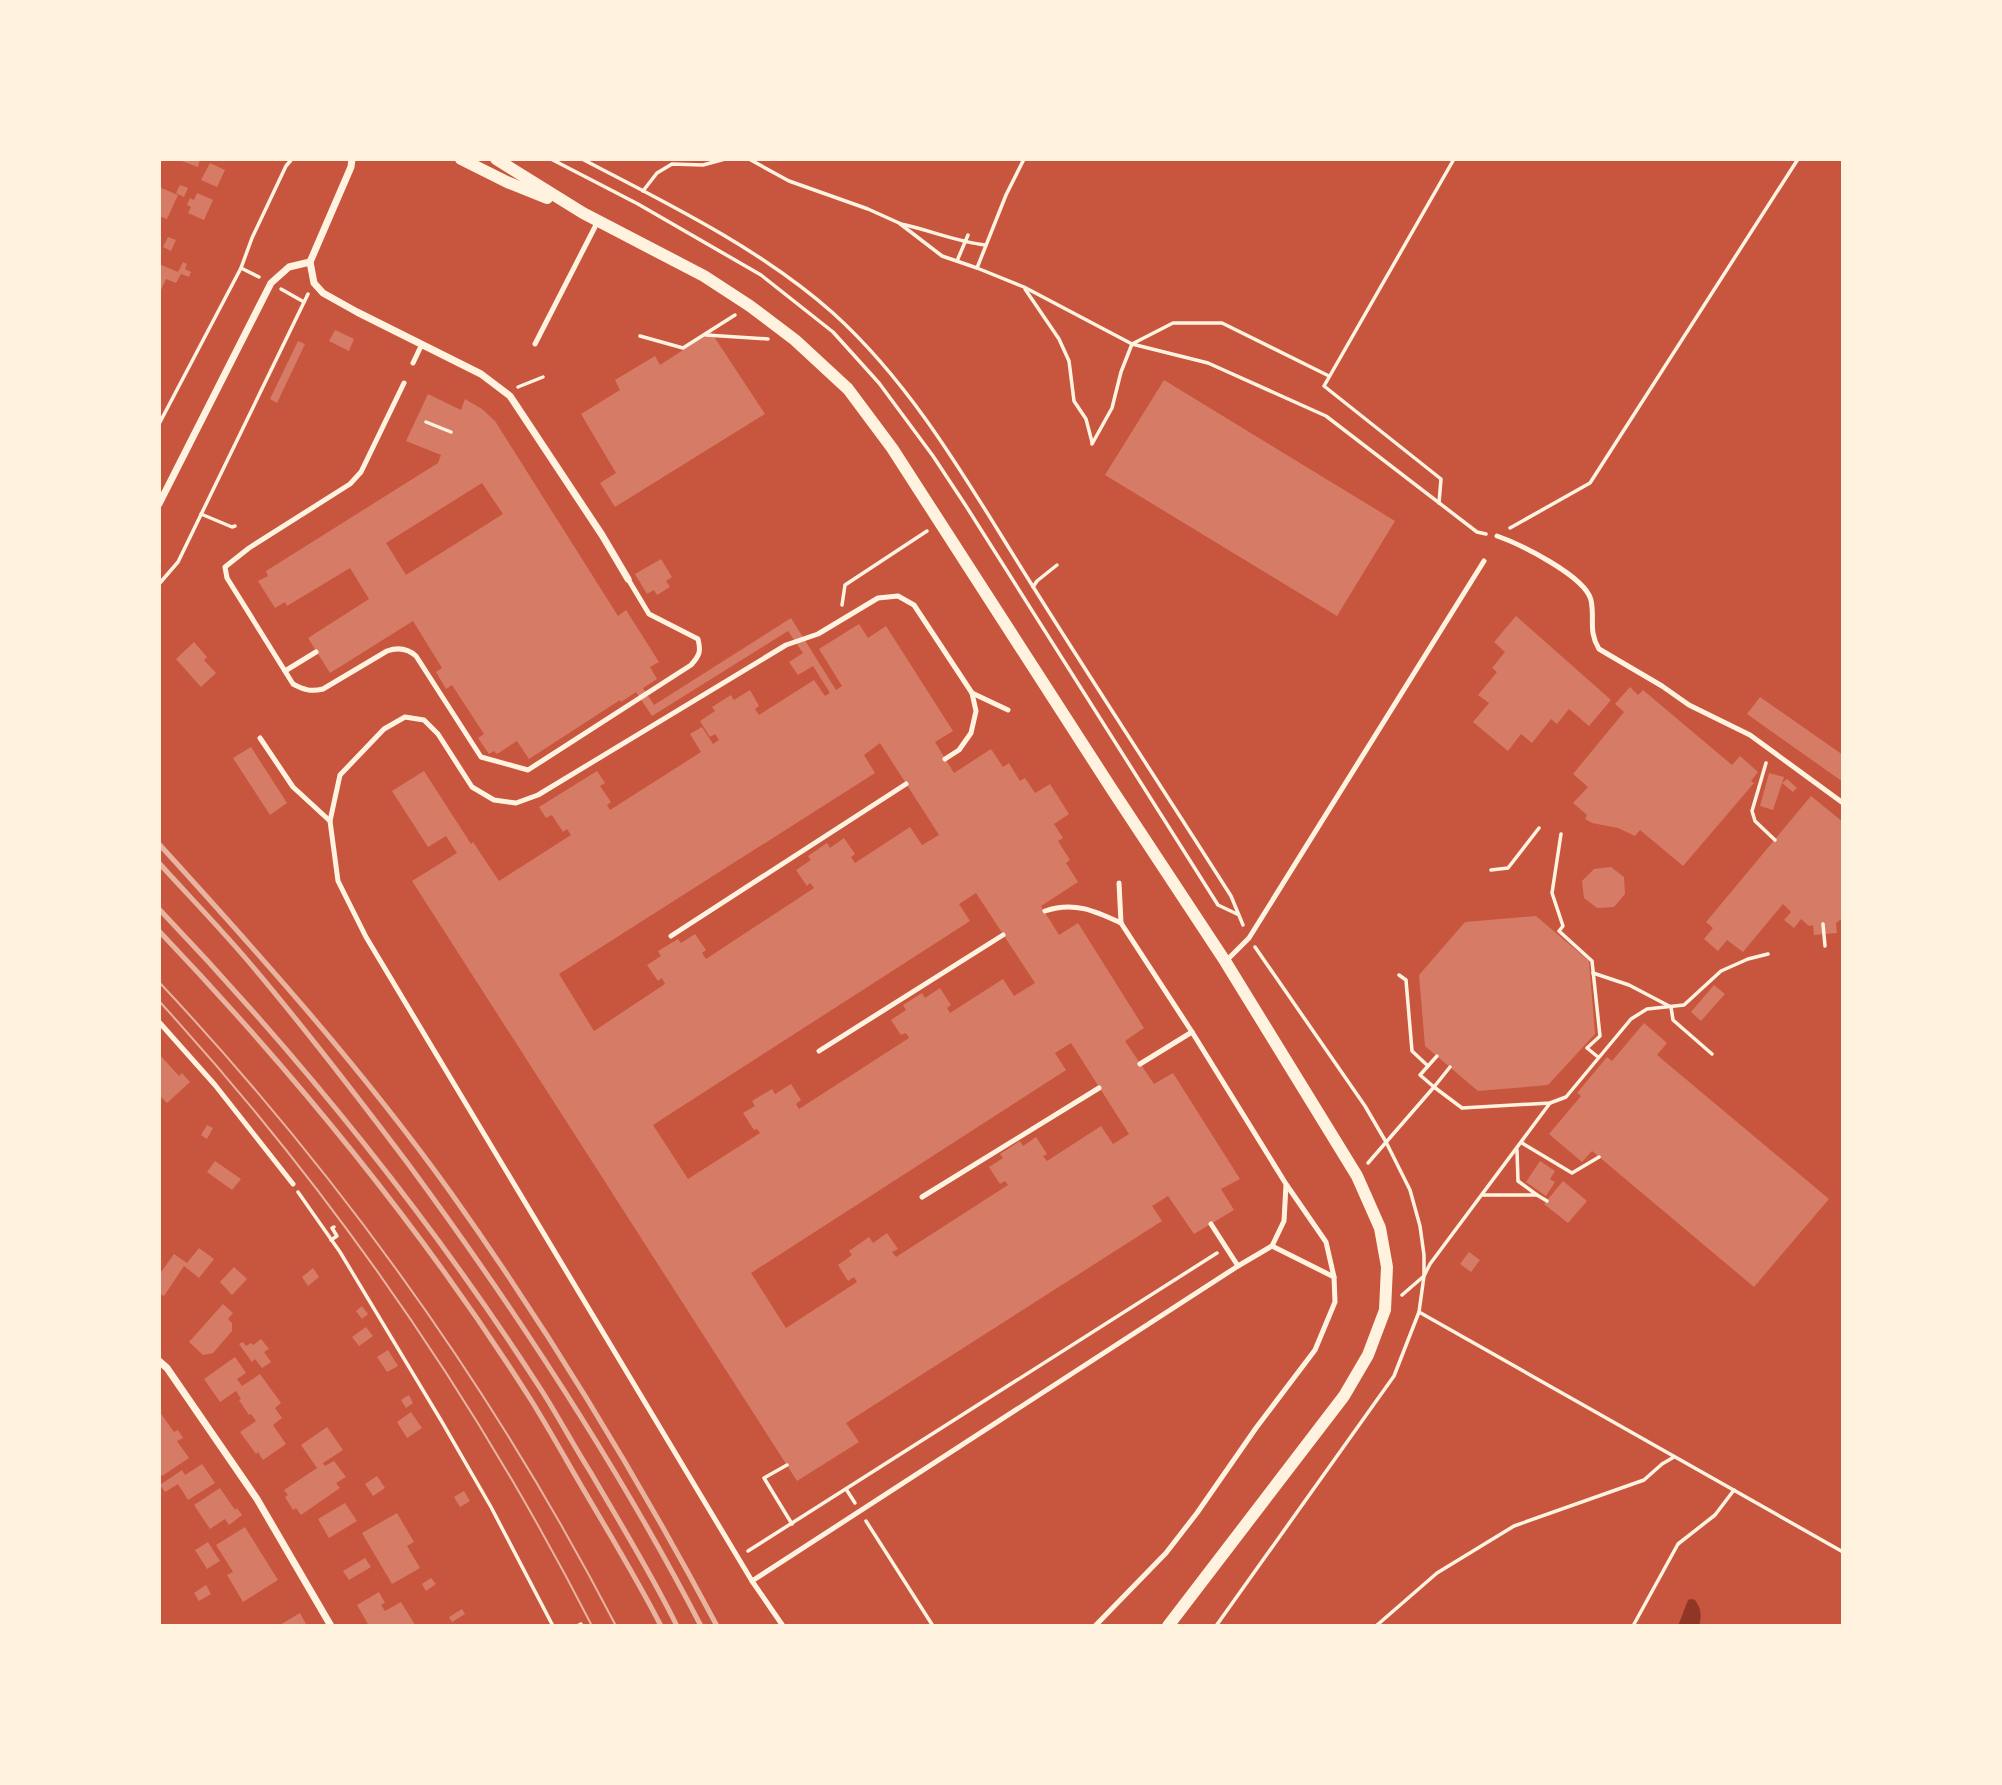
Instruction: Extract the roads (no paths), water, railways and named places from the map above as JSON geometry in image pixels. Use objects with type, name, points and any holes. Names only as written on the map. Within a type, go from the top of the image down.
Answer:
[{"type":"street","points":[[358,159],[352,163],[310,262],[314,283],[323,293],[357,313],[481,374],[510,396],[628,579]]},
{"type":"street","points":[[461,159],[507,182],[583,213]]},
{"type":"street","points":[[496,159],[583,213],[704,276],[750,306],[796,341],[848,389],[892,448],[1225,961],[1357,1176],[1380,1228],[1387,1267],[1385,1310],[1368,1355],[1344,1396],[1168,1626]]},
{"type":"street","points":[[159,504],[271,283],[289,267],[310,262]]},
{"type":"street","points":[[159,1361],[167,1368],[257,1499],[331,1626]]},
{"type":"lane","points":[[535,344],[598,221]]},
{"type":"lane","points":[[413,363],[423,344]]},
{"type":"lane","points":[[404,383],[361,472],[350,484],[225,566],[227,578],[293,684],[304,690],[323,689],[387,651],[398,647],[411,651],[481,758],[528,770],[691,665],[699,656],[701,649],[698,639],[649,614],[628,579]]},
{"type":"lane","points":[[1497,536],[1540,555],[1581,584],[1591,600],[1593,639],[1599,649],[1689,705],[1750,736],[1843,803]]},
{"type":"lane","points":[[1225,961],[1249,938],[1484,561]]},
{"type":"lane","points":[[783,1626],[752,1581],[366,937],[338,881],[330,821],[340,775],[384,729],[405,717],[424,720],[438,734],[472,787],[494,800],[516,803],[538,795],[786,645],[818,634],[878,598],[898,596],[914,605],[972,693],[976,711],[971,733],[959,750],[945,759]]},
{"type":"lane","points":[[285,671],[316,652]]},
{"type":"lane","points":[[972,693],[1008,710]]},
{"type":"lane","points":[[260,738],[293,787],[330,821]]},
{"type":"lane","points":[[671,936],[906,784]]},
{"type":"lane","points":[[1095,1626],[1166,1553],[1197,1513],[1315,1350],[1335,1303],[1334,1277],[1326,1242],[1286,1184],[1122,923],[1119,883]]},
{"type":"lane","points":[[1045,911],[1079,906],[1122,923]]},
{"type":"lane","points":[[819,1051],[1003,935]]},
{"type":"lane","points":[[159,1022],[215,1085],[293,1184]]},
{"type":"lane","points":[[1140,1064],[1192,1032]]},
{"type":"lane","points":[[922,1197],[1100,1088]]},
{"type":"lane","points":[[752,1581],[1272,1246],[1284,1221],[1286,1184]]},
{"type":"lane","points":[[1211,1224],[1238,1266]]},
{"type":"lane","points":[[1272,1246],[1334,1277]]},
{"type":"tram line","points":[[159,982],[289,1131],[351,1208],[410,1288],[519,1454],[616,1626]]},
{"type":"tram line","points":[[159,1001],[283,1146],[396,1299],[500,1459],[592,1626]]},
{"type":"railway","points":[[159,844],[347,1058],[451,1193],[523,1298],[591,1405],[717,1626]]},
{"type":"railway","points":[[159,863],[289,1011],[370,1113],[449,1220],[564,1390],[635,1506],[701,1626]]},
{"type":"railway","points":[[159,909],[212,965],[313,1081],[455,1263],[548,1401],[635,1548],[677,1626]]},
{"type":"railway","points":[[159,931],[260,1042],[357,1156],[447,1276],[538,1411],[661,1626]]}]
